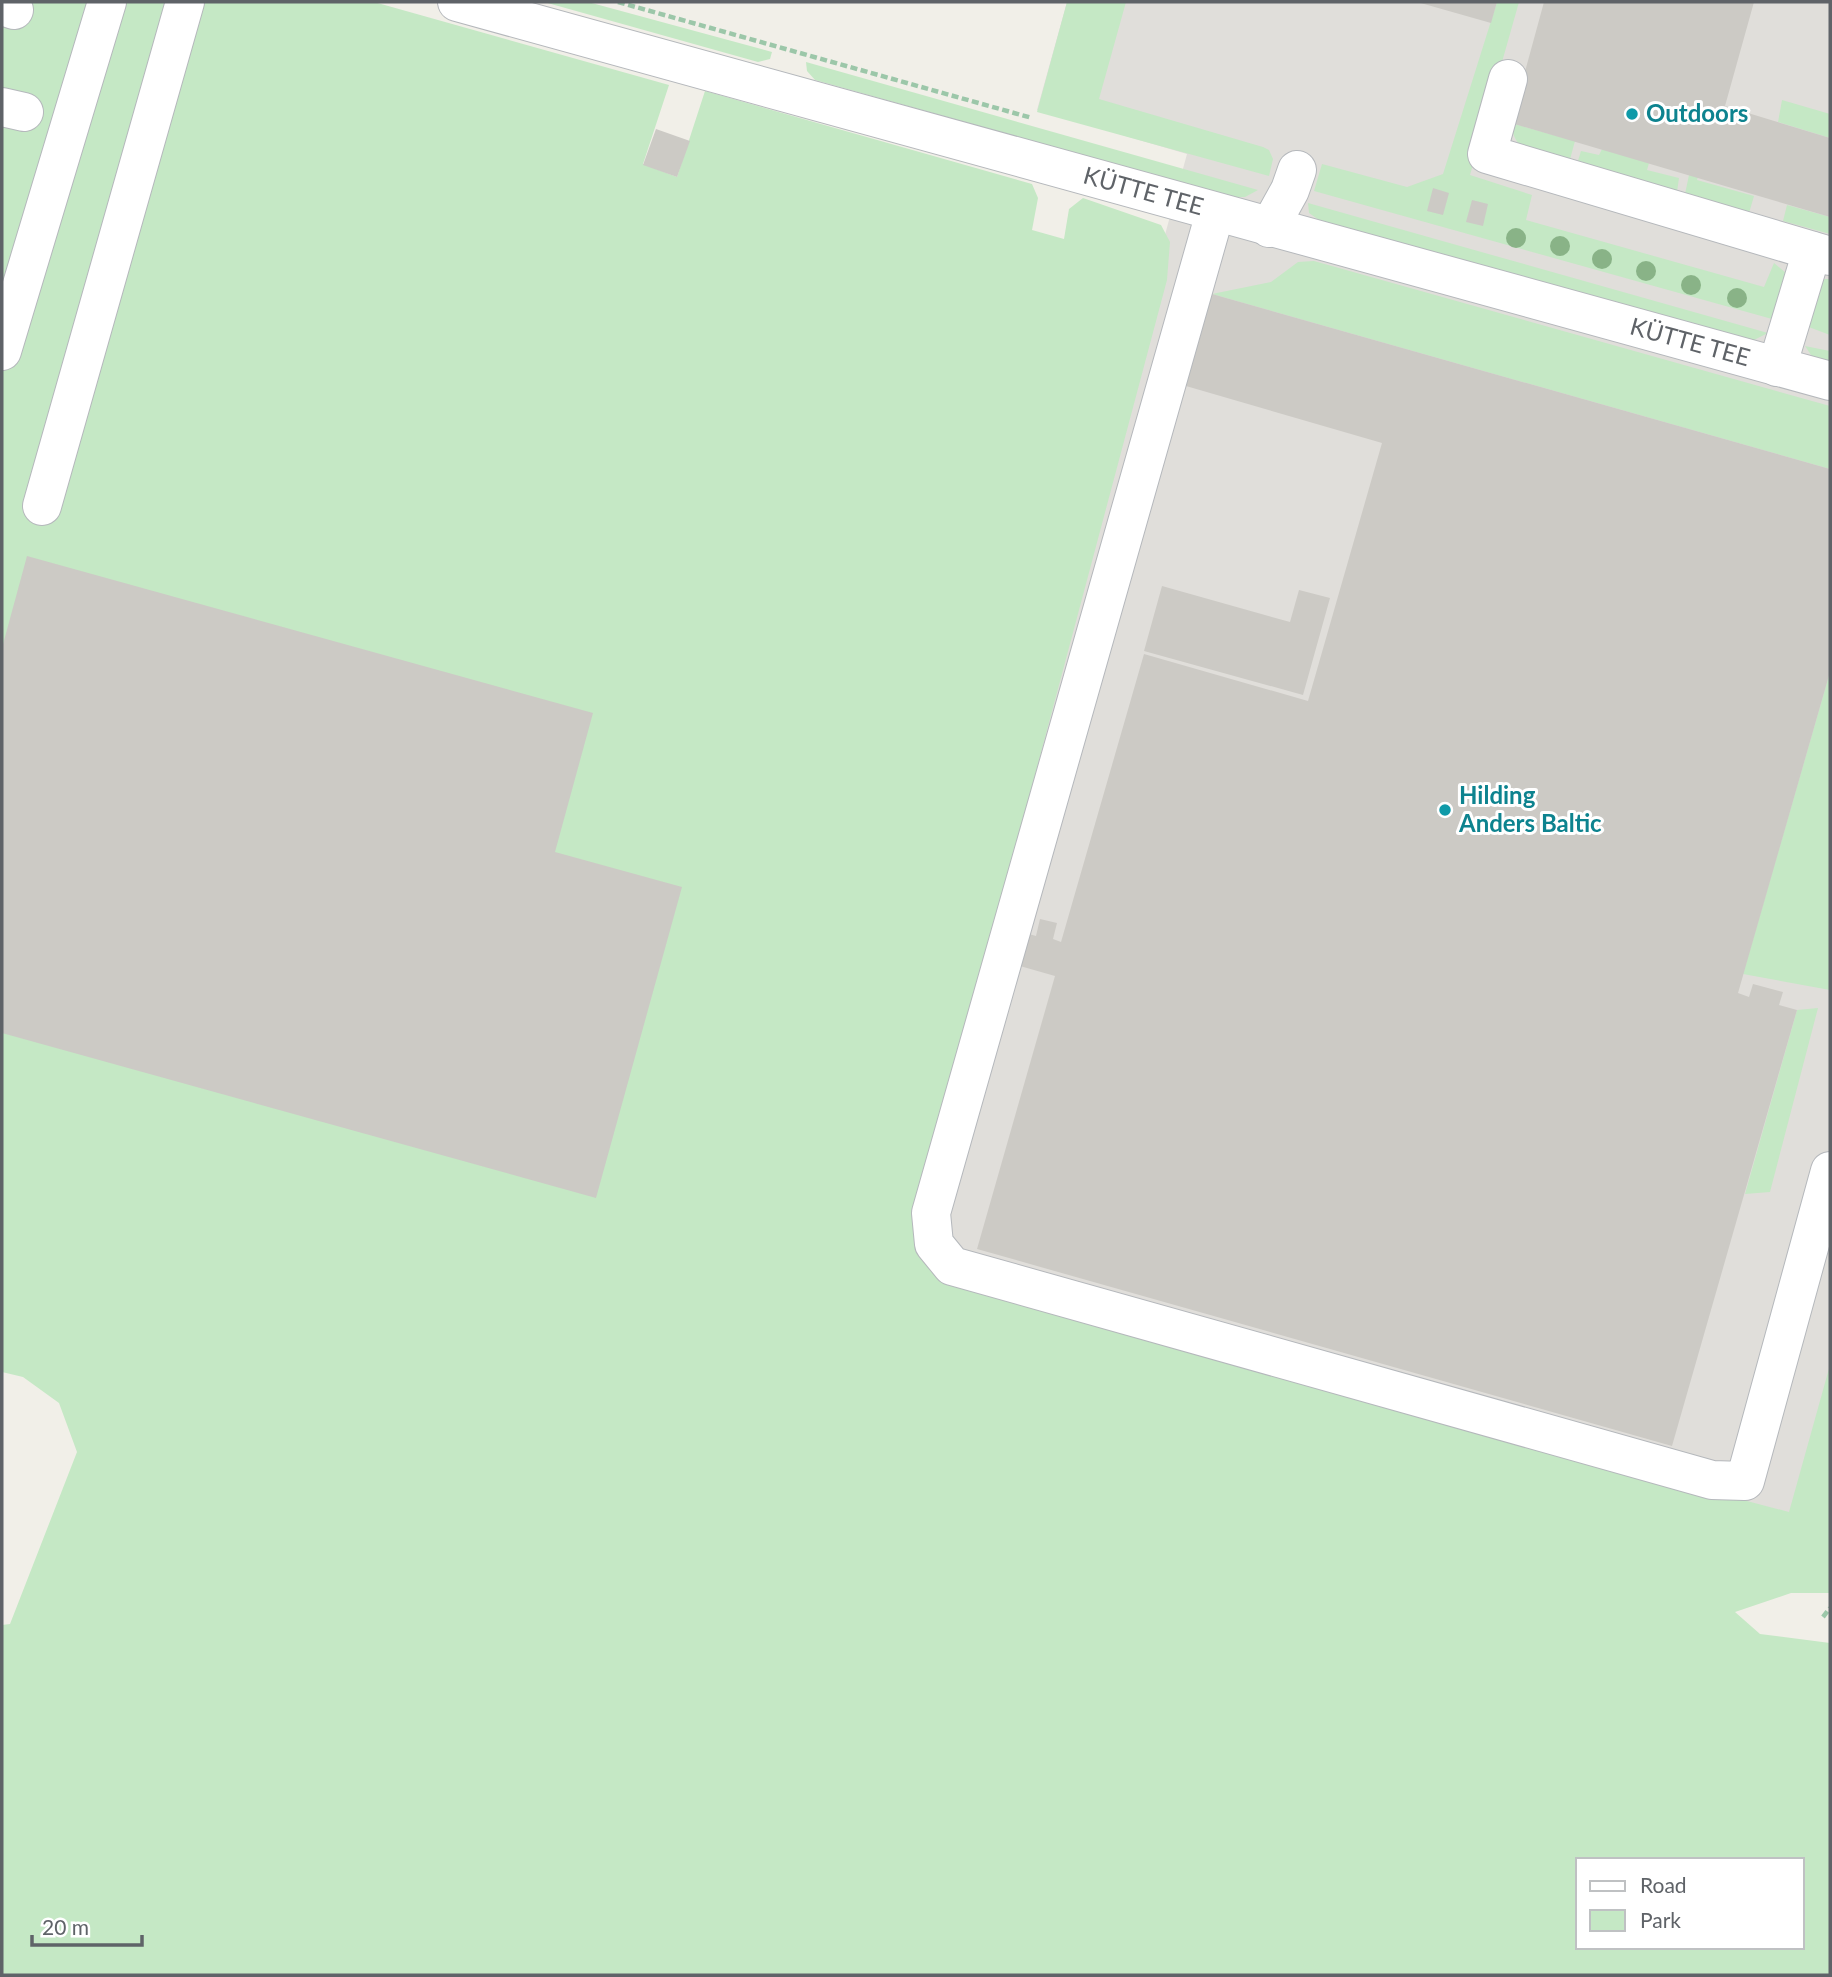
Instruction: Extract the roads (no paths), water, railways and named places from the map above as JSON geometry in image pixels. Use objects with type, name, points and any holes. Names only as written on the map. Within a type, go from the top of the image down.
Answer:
[{"type":"street","points":[[2,351],[107,2]]},
{"type":"street","points":[[42,506],[185,2]]},
{"type":"street","name":"KÜTTE TEE","points":[[457,2],[1830,382]]},
{"type":"street","points":[[1508,79],[1487,154],[1821,253],[1777,367]]},
{"type":"street","points":[[1269,228],[1290,190],[1297,170]]},
{"type":"street","points":[[1215,213],[931,1213],[934,1244],[952,1266],[1712,1480],[1745,1481],[1830,1171]]},
{"type":"place","name":"Outdoors","points":[[1632,114]]},
{"type":"place","name":"Hilding Anders Baltic","points":[[1445,810]]}]
